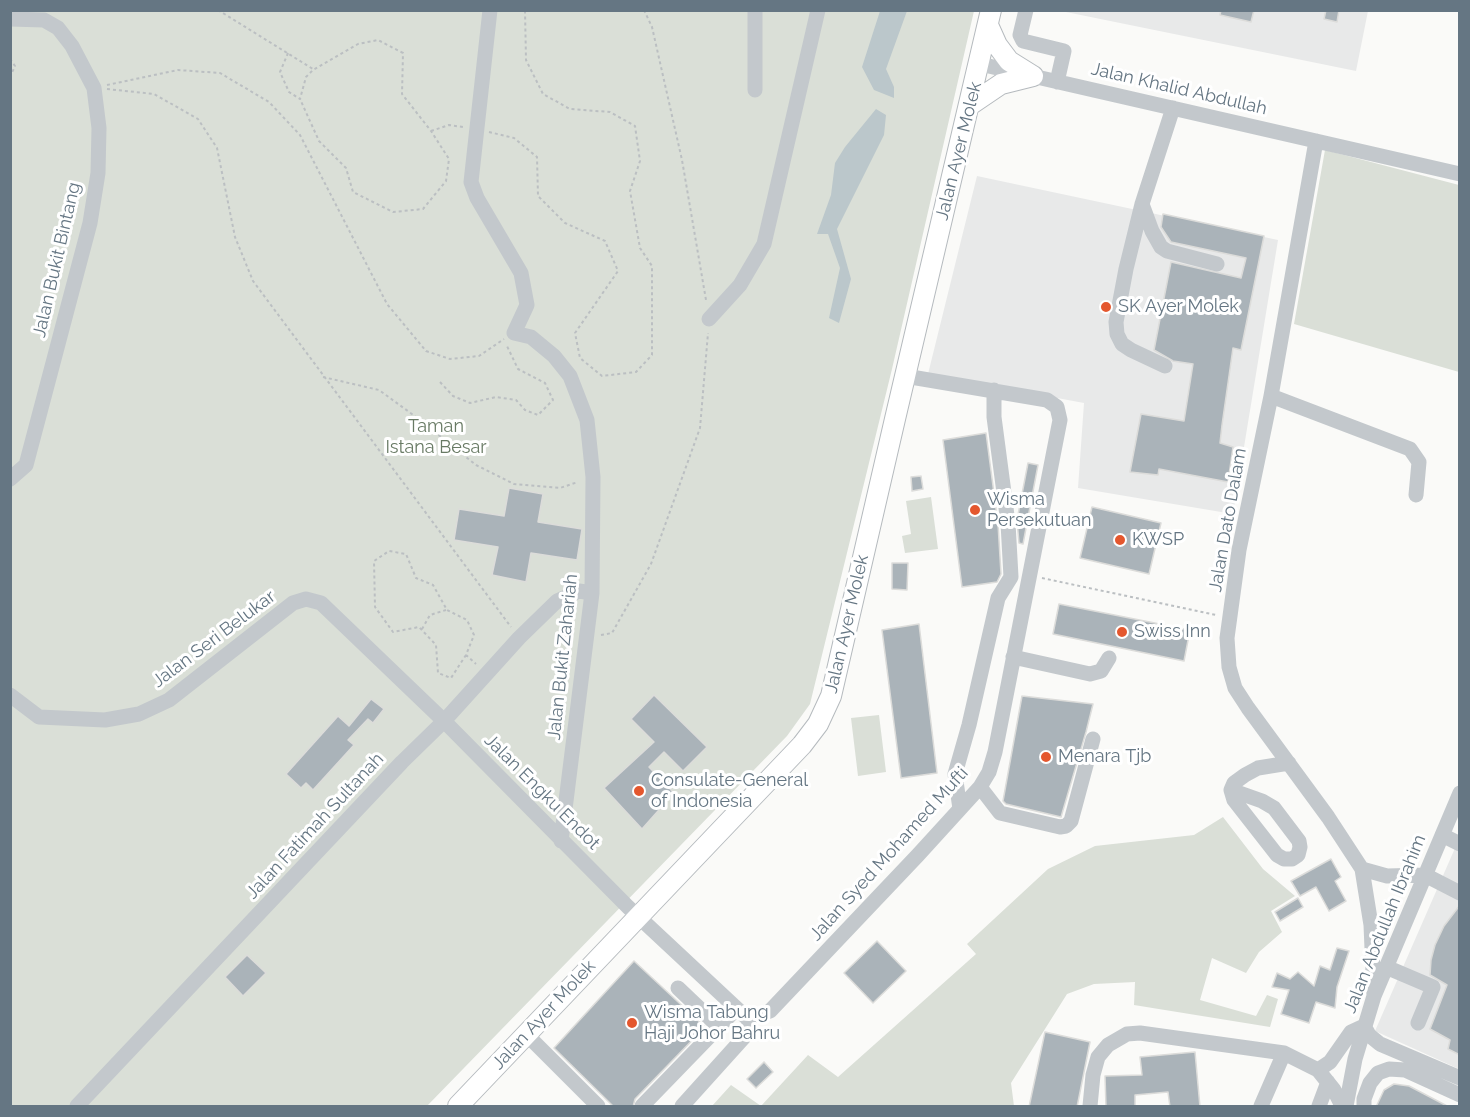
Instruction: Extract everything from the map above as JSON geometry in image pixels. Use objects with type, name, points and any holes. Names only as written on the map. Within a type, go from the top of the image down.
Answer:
[{"type":"main road","name":"Jalan Ayer Molek","points":[[458,1107],[637,916],[802,745],[822,715],[831,696],[990,18]]},
{"type":"main road","points":[[990,18],[997,45],[1009,61],[1033,76]]},
{"type":"main road","points":[[970,105],[1001,84],[1033,76]]},
{"type":"street","name":"Jalan Bukit Zahariah","points":[[490,10],[471,182],[477,198],[520,273],[527,305],[514,333],[531,337],[554,356],[570,376],[587,420],[593,477],[592,593],[561,841]]},
{"type":"street","points":[[755,10],[755,90]]},
{"type":"street","points":[[710,320],[740,285],[765,244],[818,10]]},
{"type":"street","points":[[1026,10],[1020,35],[1023,41],[1064,51],[1058,82]]},
{"type":"street","name":"Jalan Bukit Bintang","points":[[10,19],[44,20],[58,28],[72,46],[94,88],[99,128],[98,173],[90,223],[26,465],[10,479]]},
{"type":"street","name":"Jalan Khalid Abdullah","points":[[980,64],[1460,174]]},
{"type":"street","points":[[1165,366],[1122,344],[1117,334],[1118,307],[1142,204],[1173,108]]},
{"type":"street","name":"Jalan Dato Dalam","points":[[1316,141],[1271,396],[1239,550],[1227,638],[1228,667],[1235,688],[1328,817],[1362,869],[1371,926],[1374,996]]},
{"type":"street","points":[[1142,204],[1161,247],[1167,251],[1217,264]]},
{"type":"street","name":"Jalan Syed Mohamed Mufti","points":[[742,1014],[770,1011],[889,887],[980,787],[995,752],[1060,420],[1057,407],[1047,400],[905,376]]},
{"type":"street","points":[[960,810],[955,774],[969,725],[998,598],[1011,577],[1008,523],[994,417],[994,390]]},
{"type":"street","points":[[1271,396],[1410,449],[1419,462],[1416,495]]},
{"type":"street","name":"Jalan Fatimah Sultanah","points":[[77,1107],[402,762],[444,721],[519,638],[558,601],[579,591],[592,593]]},
{"type":"street","name":"Jalan Engku Endot","points":[[306,599],[321,603],[444,721],[637,916],[742,1014]]},
{"type":"street","name":"Jalan Seri Belukar","points":[[10,695],[39,717],[105,720],[139,714],[169,700],[292,603],[306,599]]},
{"type":"street","points":[[1013,657],[1090,674],[1101,671],[1109,658]]},
{"type":"street","points":[[980,787],[1000,813],[1060,827],[1066,826],[1071,820],[1093,739]]},
{"type":"street","points":[[1231,790],[1262,801],[1274,808],[1299,841],[1298,855],[1292,859],[1284,859],[1277,855],[1234,800],[1231,790],[1234,783],[1258,768],[1289,763]]},
{"type":"street","name":"Jalan Abdullah Ibrahim","points":[[1344,1107],[1355,1059],[1374,996],[1458,800]]},
{"type":"street","points":[[1442,835],[1460,844]]},
{"type":"street","points":[[1362,869],[1387,876],[1425,875],[1460,893]]},
{"type":"street","points":[[1386,967],[1433,987],[1418,1023]]},
{"type":"street","points":[[678,988],[719,1027]]},
{"type":"street","points":[[642,1107],[719,1027],[742,1014],[749,1025],[746,1035],[682,1107]]},
{"type":"street","points":[[1319,1107],[1323,1076],[1330,1062],[1351,1032],[1364,1026],[1369,1035],[1380,1044],[1460,1078]]},
{"type":"street","points":[[526,1034],[598,1107]]},
{"type":"street","points":[[1090,1107],[1093,1075],[1098,1057],[1108,1045],[1127,1034],[1140,1034],[1284,1053],[1323,1076],[1344,1107]]},
{"type":"street","points":[[1261,1107],[1284,1053]]},
{"type":"street","points":[[1364,1107],[1364,1099],[1370,1083],[1378,1073],[1389,1069],[1405,1070],[1460,1095]]},
{"type":"path","points":[[218,10],[313,70]]},
{"type":"path","points":[[430,131],[449,125],[477,129],[514,138],[537,157],[538,196],[565,223],[605,241],[618,271],[575,333],[580,358],[602,376],[636,372],[652,355],[652,266],[640,248],[630,191],[640,161],[635,126],[610,112],[570,109],[543,94],[526,60],[525,10]]},
{"type":"path","points":[[586,639],[612,633],[651,564],[700,428],[710,320],[682,160],[652,27],[644,10]]},
{"type":"path","points":[[288,53],[280,72],[289,92],[300,99],[319,141],[346,168],[353,192],[393,212],[423,209],[446,181],[449,159],[402,94],[403,53],[378,40],[358,44],[313,70],[306,77],[300,99]]},
{"type":"path","points":[[10,59],[15,66],[10,77]]},
{"type":"path","points":[[94,88],[139,76],[178,70],[220,73],[270,102],[300,135],[387,304],[426,351],[450,359],[479,356],[504,339],[518,369],[545,383],[553,400],[538,415],[525,410],[516,400],[496,397],[470,403],[453,396],[440,382]]},
{"type":"path","points":[[94,88],[154,94],[198,119],[217,148],[235,237],[253,281],[519,638]]},
{"type":"path","points":[[10,137],[10,150]]},
{"type":"path","points":[[323,376],[379,390],[417,417],[476,465],[514,484],[560,488],[593,477]]},
{"type":"path","points":[[389,551],[406,554],[416,578],[433,585],[446,610],[467,620],[474,635],[466,655],[451,678],[438,673],[436,645],[419,627],[393,632],[375,608],[374,561],[389,551]]},
{"type":"path","points":[[1029,576],[1230,618]]},
{"type":"path","points":[[421,629],[430,615],[446,610]]},
{"type":"path","points":[[466,655],[486,675]]},
{"type":"shaded area","points":[[1066,10],[1368,11],[1356,71],[1066,12]]},
{"type":"shaded area","points":[[880,11],[907,11],[886,69],[894,87],[894,98],[874,90],[862,67]]},
{"type":"shaded area","points":[[876,109],[886,115],[884,135],[837,229],[851,279],[839,323],[829,318],[840,268],[828,234],[817,234],[831,195],[835,163]]},
{"type":"shaded area","name":"SK Ayer Molek","points":[[977,176],[1278,240],[1233,514],[1078,488],[1084,403],[928,374]]},
{"type":"shaded area","points":[[1459,839],[1459,1069],[1375,1031]]},
{"type":"green space","name":"Taman Istana Besar","points":[[10,11],[974,11],[892,369],[810,704],[787,736],[427,1106],[11,1106]]},
{"type":"green space","points":[[1325,150],[1459,185],[1459,372],[1294,324]]},
{"type":"green space","points":[[931,497],[938,549],[905,553],[902,536],[911,534],[906,501]]},
{"type":"green space","points":[[879,715],[886,772],[858,776],[851,718]]},
{"type":"green space","points":[[1223,817],[1263,869],[1295,896],[1271,911],[1282,932],[1259,952],[1246,973],[1212,958],[1200,1000],[1256,1016],[1267,995],[1278,999],[1270,1027],[1134,1005],[1135,982],[1094,984],[1067,994],[1011,1083],[1014,1106],[761,1106],[808,1055],[838,1077],[976,954],[967,944],[1048,869],[1095,846],[1194,835]]},
{"type":"green space","points":[[731,1085],[761,1106],[712,1106]]},
{"type":"building","points":[[1221,10],[1254,10],[1251,22],[1220,15]]},
{"type":"building","points":[[1326,10],[1339,10],[1337,22],[1324,19]]},
{"type":"building","points":[[1163,214],[1264,236],[1241,350],[1233,348],[1220,443],[1233,447],[1228,482],[1159,469],[1158,475],[1130,472],[1141,414],[1184,421],[1193,364],[1173,361],[1154,350],[1171,262],[1241,278],[1246,258],[1171,242],[1161,227]]},
{"type":"building","name":"Wisma Persekutuan","points":[[986,433],[998,524],[1001,574],[997,582],[962,587],[943,440]]},
{"type":"building","points":[[1028,463],[1038,465],[1023,544],[1019,543],[1017,520]]},
{"type":"building","points":[[921,476],[923,489],[912,491],[911,477]]},
{"type":"building","points":[[509,488],[543,494],[538,522],[582,529],[577,560],[531,553],[526,582],[492,575],[498,547],[454,540],[459,509],[504,516]]},
{"type":"building","name":"KWSP","points":[[1092,507],[1161,523],[1149,574],[1080,558]]},
{"type":"building","points":[[892,563],[908,563],[907,590],[892,589]]},
{"type":"building","name":"Swiss Inn","points":[[1059,604],[1190,630],[1184,661],[1053,634]]},
{"type":"building","points":[[919,624],[937,773],[901,778],[882,630]]},
{"type":"building","points":[[654,695],[707,747],[683,771],[664,752],[649,767],[674,793],[642,829],[604,788],[654,742],[631,719]]},
{"type":"building","name":"Menara Tjb","points":[[1022,696],[1093,704],[1061,817],[1006,804],[1003,801]]},
{"type":"building","points":[[371,699],[384,709],[373,723],[368,719],[348,740],[354,745],[313,790],[306,783],[301,788],[286,774],[338,716],[349,726]]},
{"type":"building","points":[[1331,859],[1341,877],[1335,881],[1346,901],[1329,911],[1316,887],[1300,896],[1291,881]]},
{"type":"building","points":[[1298,898],[1303,907],[1280,921],[1275,912]]},
{"type":"building","points":[[1460,905],[1460,1055],[1448,1049],[1450,1040],[1430,1029],[1447,985],[1430,975],[1435,945],[1444,926]]},
{"type":"building","points":[[877,941],[906,971],[873,1003],[844,973]]},
{"type":"building","points":[[1337,948],[1349,951],[1337,987],[1335,1008],[1316,1002],[1309,1023],[1281,1014],[1289,990],[1272,987],[1277,973],[1290,979],[1298,972],[1314,986],[1320,966],[1330,970]]},
{"type":"building","points":[[247,955],[266,973],[243,996],[225,977]]},
{"type":"building","points":[[634,961],[705,1027],[635,1099],[633,1107],[614,1107],[554,1048]]},
{"type":"building","points":[[1045,1032],[1090,1042],[1077,1107],[1029,1107]]},
{"type":"building","points":[[1195,1052],[1200,1107],[1170,1107],[1168,1092],[1135,1095],[1135,1107],[1106,1107],[1105,1076],[1142,1075],[1140,1057]]},
{"type":"building","points":[[764,1062],[773,1072],[756,1088],[747,1079]]},
{"type":"building","points":[[1394,1084],[1409,1086],[1449,1107],[1376,1107],[1384,1090]]},
{"type":"place","name":"SK Ayer Molek","points":[[1106,307]]},
{"type":"place","name":"Wisma Persekutuan","points":[[975,510]]},
{"type":"place","name":"KWSP","points":[[1120,540]]},
{"type":"place","name":"Swiss Inn","points":[[1122,632]]},
{"type":"place","name":"Menara Tjb","points":[[1046,757]]},
{"type":"place","name":"Consulate-General of Indonesia","points":[[639,791]]},
{"type":"place","name":"Wisma Tabung Haji Johor Bahru","points":[[632,1023]]}]
